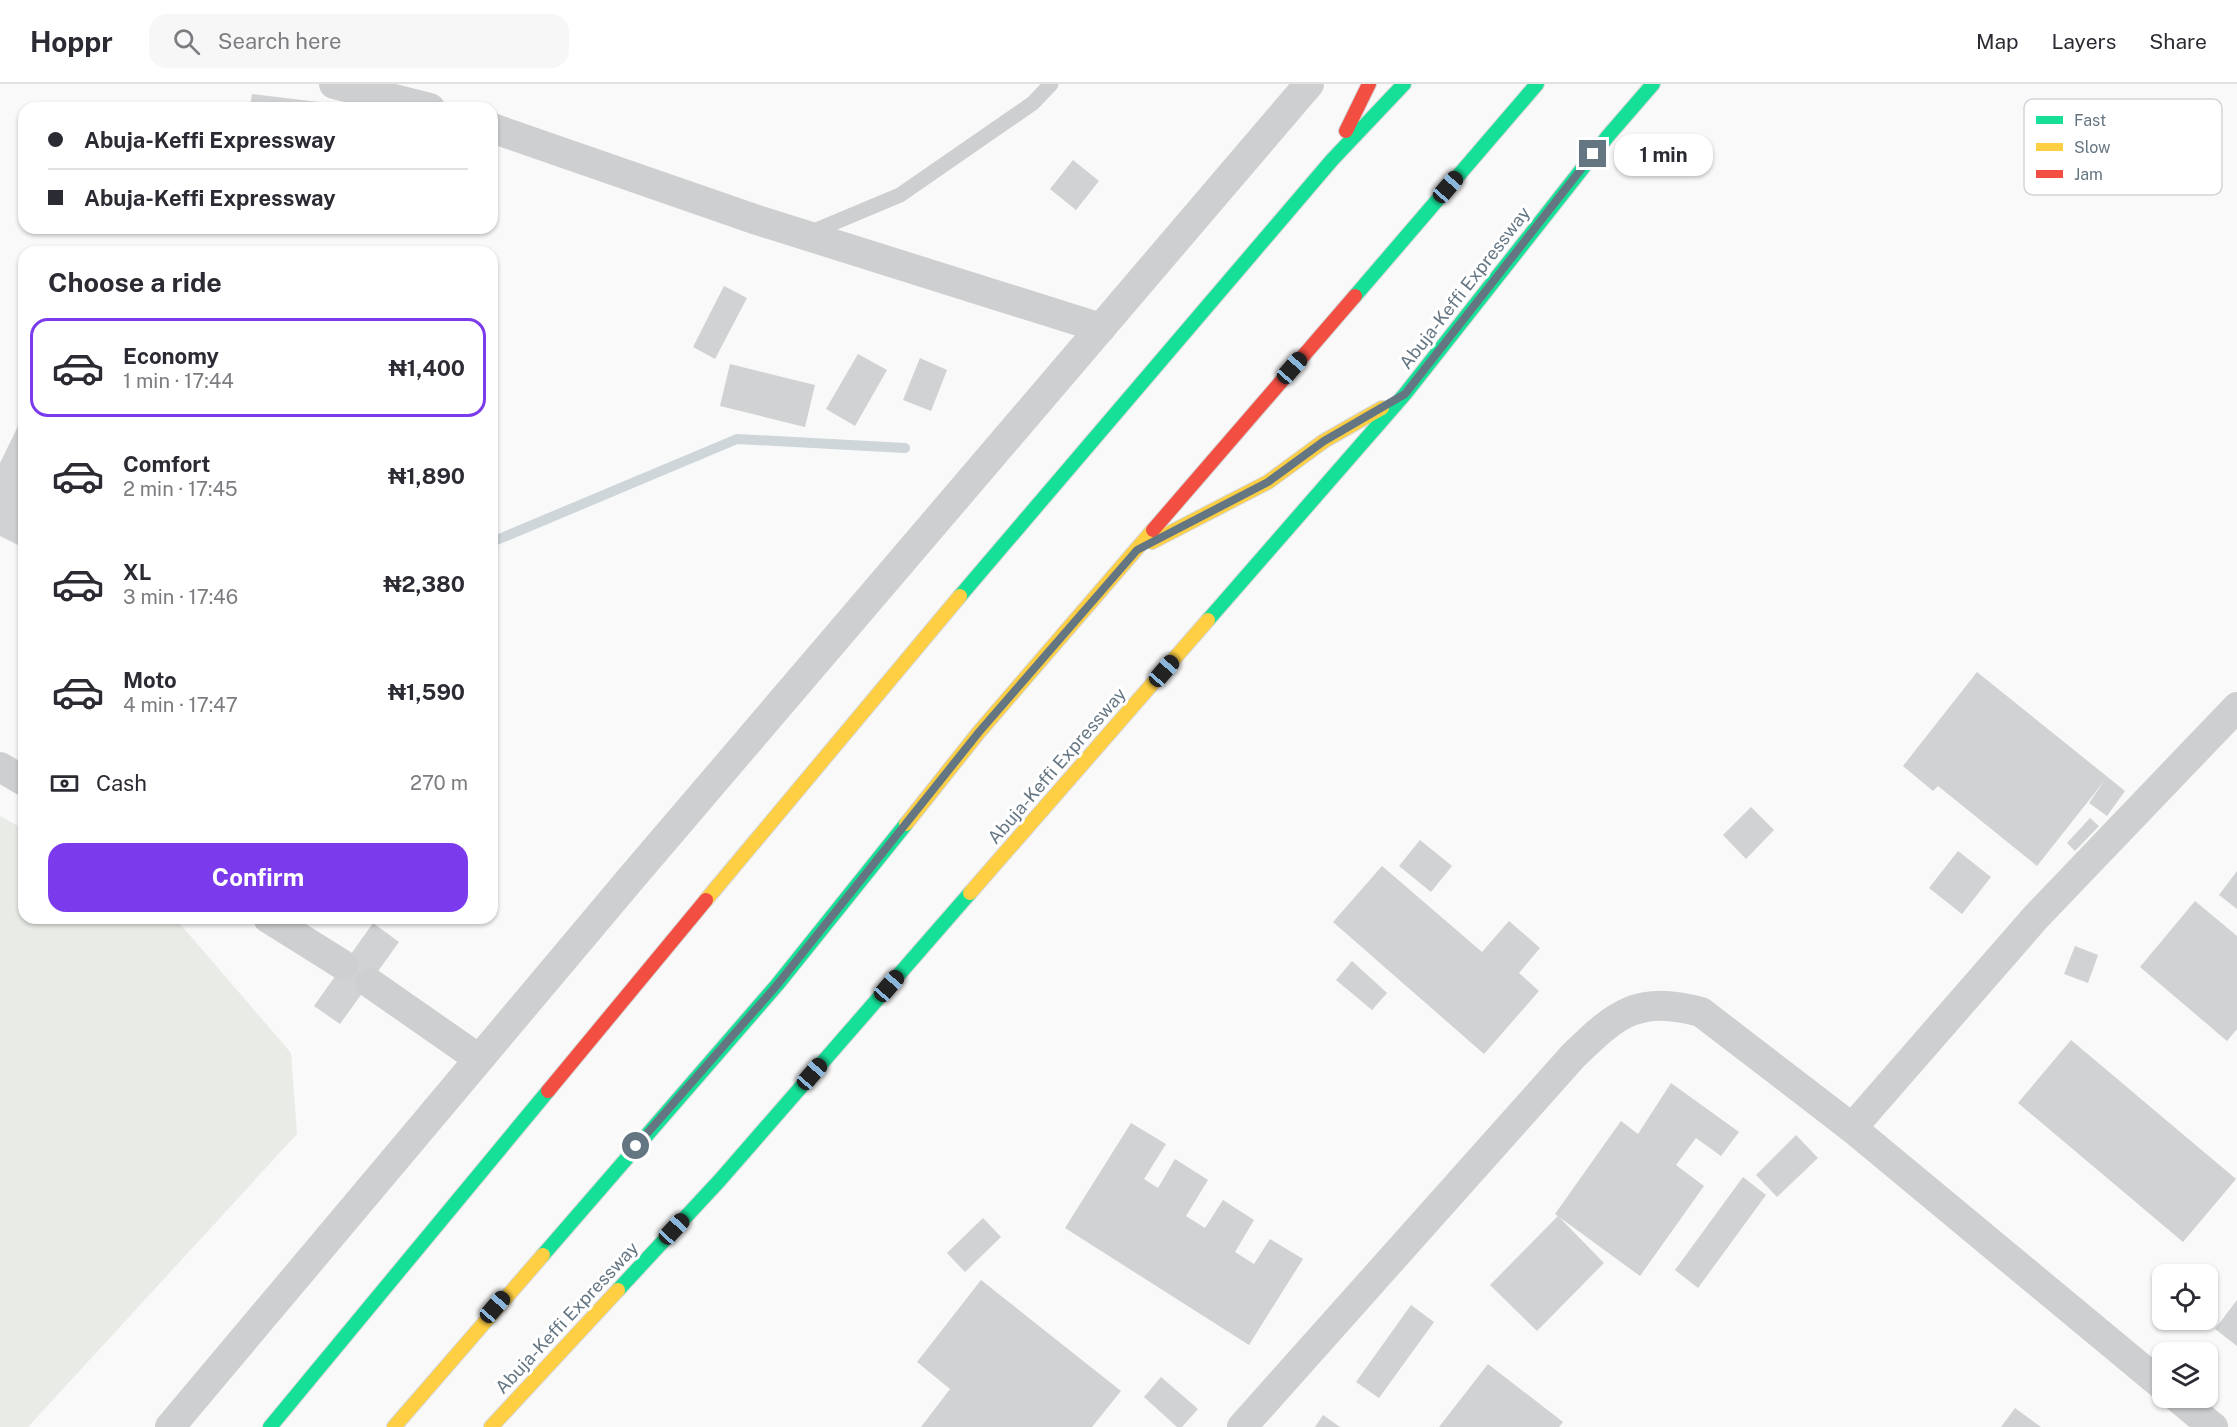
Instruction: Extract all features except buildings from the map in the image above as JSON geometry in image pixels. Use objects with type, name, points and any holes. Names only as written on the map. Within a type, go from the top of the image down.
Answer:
[{"type":"highway","points":[[1332,160],[1369,84]]},
{"type":"highway","points":[[270,1426],[860,715],[1332,160],[1404,84]]},
{"type":"highway","points":[[394,1427],[433,1379],[777,985],[979,732],[1537,84]]},
{"type":"highway","name":"Abuja-Keffi Expressway","points":[[491,1427],[720,1180],[1405,394],[1608,136],[1653,84]]},
{"type":"highway","points":[[1137,550],[1268,482],[1324,441],[1405,394]]},
{"type":"highway","points":[[412,1427],[433,1379]]},
{"type":"street","points":[[334,84],[406,102]]},
{"type":"street","points":[[170,1427],[479,1059],[1309,84]]},
{"type":"street","points":[[498,130],[804,235],[1101,328]]},
{"type":"street","points":[[1852,1128],[2035,918],[2237,707]]},
{"type":"street","points":[[0,767],[18,777]]},
{"type":"street","points":[[278,924],[343,965]]},
{"type":"street","points":[[370,983],[479,1059]]},
{"type":"street","points":[[1242,1427],[1573,1056],[1605,1024],[1642,1005],[1675,1005],[1701,1012],[1852,1128],[2152,1377]]},
{"type":"street","points":[[2190,1408],[2213,1427]]},
{"type":"lane","points":[[804,235],[900,195],[1033,103],[1051,84]]},
{"type":"shaded area","points":[[0,816],[18,826],[18,924],[180,924],[291,1053],[297,1134],[28,1427],[0,1427]]},
{"type":"waterway","points":[[498,539],[737,439],[905,448]]},
{"type":"traffic: fast","points":[[960,596],[1332,160],[1404,84]]},
{"type":"traffic: fast","points":[[1355,296],[1537,84]]},
{"type":"traffic: fast","points":[[1208,620],[1405,394],[1608,136],[1653,84]]},
{"type":"traffic: fast","points":[[543,1255],[777,985],[906,824]]},
{"type":"traffic: fast","points":[[618,1290],[720,1180],[970,893]]},
{"type":"traffic: fast","points":[[270,1427],[548,1091]]},
{"type":"traffic: slow","points":[[1152,542],[1268,482],[1324,441],[1382,408]]},
{"type":"traffic: slow","points":[[906,824],[979,732],[1153,530]]},
{"type":"traffic: slow","points":[[706,900],[960,596]]},
{"type":"traffic: slow","points":[[970,893],[1208,620]]},
{"type":"traffic: slow","points":[[394,1427],[543,1255]]},
{"type":"traffic: slow","points":[[491,1427],[618,1290]]},
{"type":"traffic: jam","points":[[1346,131],[1369,84]]},
{"type":"traffic: jam","points":[[1153,530],[1355,296]]},
{"type":"traffic: jam","points":[[548,1091],[706,900]]},
{"type":"route","points":[[636,1146],[777,985],[979,732],[1137,550],[1268,482],[1324,441],[1405,394],[1593,154]]}]
